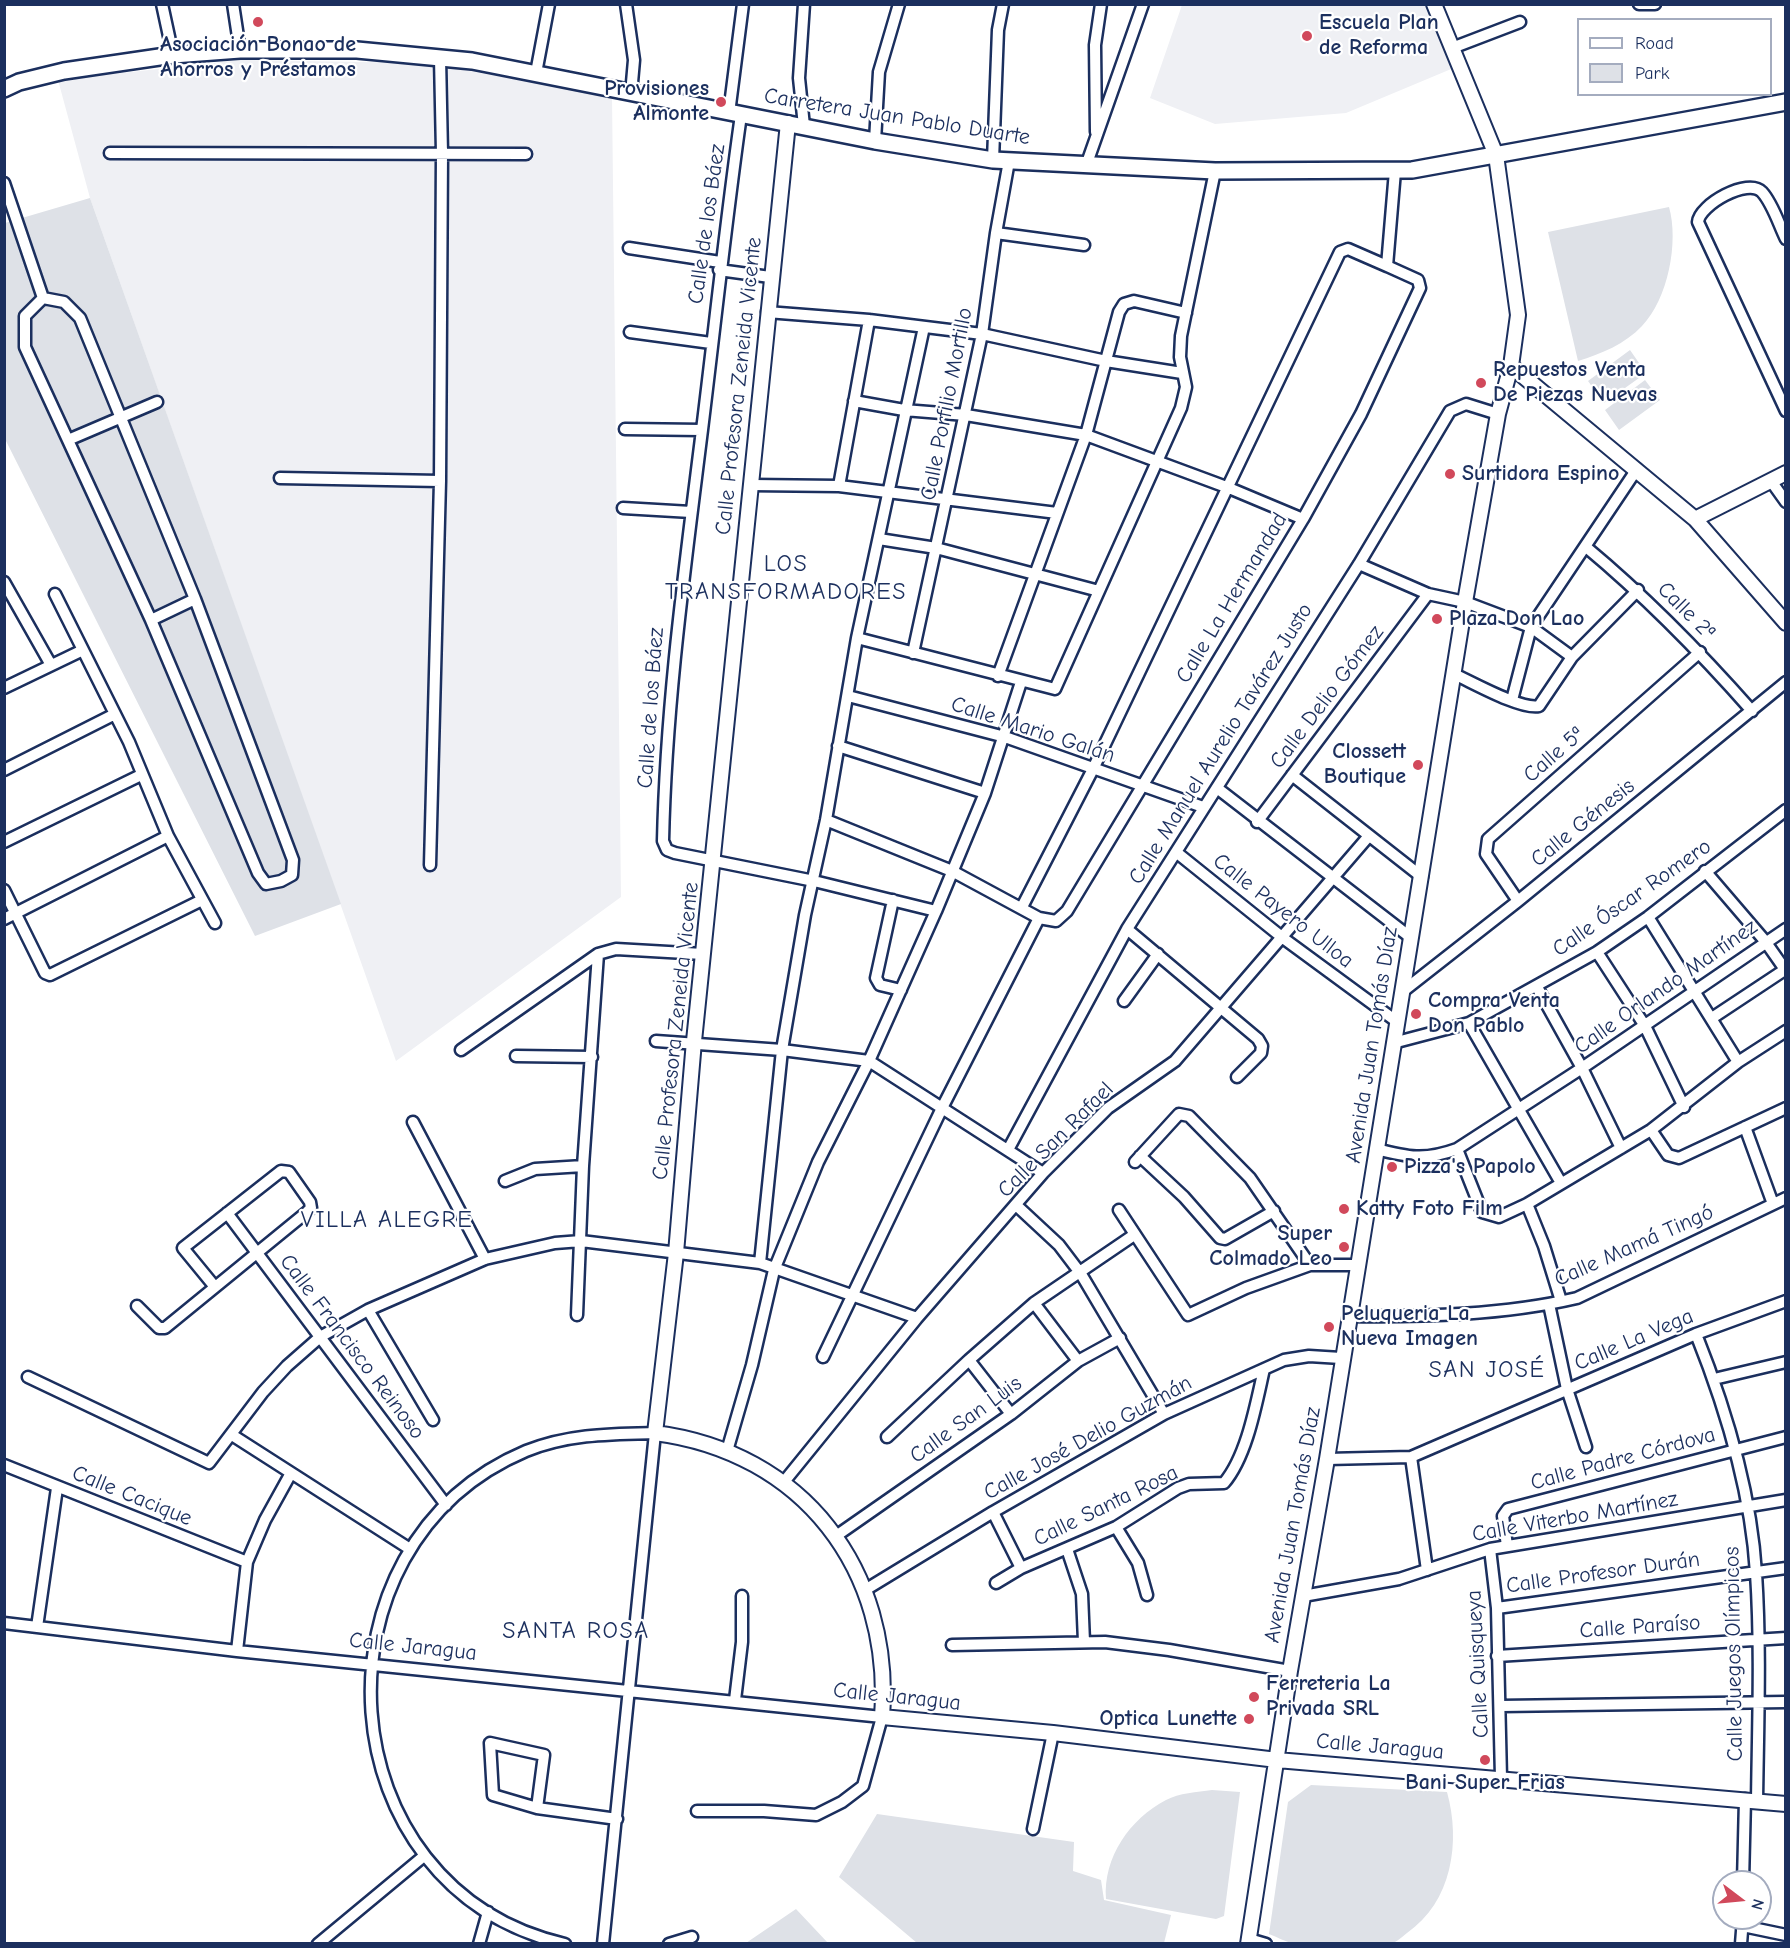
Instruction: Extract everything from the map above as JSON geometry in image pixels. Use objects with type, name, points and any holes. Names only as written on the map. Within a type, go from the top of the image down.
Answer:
[{"type":"main road","name":"Carretera Juan Pablo Duarte","points":[[4,89],[19,82],[64,71],[173,55],[240,50],[357,50],[440,58],[536,73],[631,94],[875,141],[1001,161],[1087,163],[1215,171],[1395,171],[1449,165],[1785,102]]},
{"type":"street","points":[[162,4],[173,55]]},
{"type":"street","points":[[233,4],[240,50]]},
{"type":"street","points":[[536,73],[549,4]]},
{"type":"street","points":[[626,4],[634,60],[631,94]]},
{"type":"street","name":"Calle de los Báez","points":[[743,4],[720,266],[671,685],[665,763],[663,841],[667,850],[713,862],[814,881],[936,911]]},
{"type":"street","points":[[804,4],[799,78],[804,126]]},
{"type":"street","points":[[875,141],[879,72],[899,4]]},
{"type":"street","name":"Calle Porfilio Mortillo","points":[[914,653],[982,334],[996,233],[1001,161],[998,30],[1003,4]]},
{"type":"street","points":[[1096,141],[1095,45],[1101,4]]},
{"type":"street","points":[[1087,163],[1143,4]]},
{"type":"street","name":"Avenida Juan Tomás Díaz","points":[[1248,1941],[1465,602],[1498,414],[1511,366],[1518,315],[1496,155],[1434,4]]},
{"type":"street","points":[[1639,4],[1655,4]]},
{"type":"street","points":[[1452,48],[1520,22]]},
{"type":"street","points":[[430,865],[440,481],[442,153],[440,58]]},
{"type":"street","name":"Calle Profesora Zeneida Vicente","points":[[603,1944],[655,1433],[676,1253],[694,1041],[770,277],[788,123]]},
{"type":"street","points":[[110,153],[526,154]]},
{"type":"street","points":[[857,638],[1055,689],[1158,463],[1184,398],[1186,387],[1180,357],[1186,313],[1215,171]]},
{"type":"street","points":[[1022,907],[1093,769],[1340,252],[1348,249],[1387,266],[1395,171]]},
{"type":"street","points":[[4,183],[43,298]]},
{"type":"street","points":[[1785,239],[1780,214],[1762,192],[1753,188],[1743,188],[1705,207],[1699,214],[1698,222],[1785,411]]},
{"type":"street","points":[[996,233],[1084,245]]},
{"type":"street","points":[[629,248],[770,277]]},
{"type":"street","name":"Calle La Hermandad","points":[[1039,918],[1056,921],[1067,911],[1140,786],[1304,519],[1361,414],[1420,283],[1387,266]]},
{"type":"street","points":[[43,298],[64,302],[80,318],[123,417],[195,599],[293,860],[292,875],[280,881],[266,884],[258,873],[151,620],[25,347],[26,316],[43,298]]},
{"type":"street","points":[[998,676],[1086,435],[1119,312],[1124,304],[1134,301],[1186,313]]},
{"type":"street","points":[[767,312],[869,320],[982,334],[1106,362],[1182,373]]},
{"type":"street","points":[[839,486],[869,320]]},
{"type":"street","points":[[760,1263],[782,1050],[805,915],[826,820],[857,638],[904,410],[924,327]]},
{"type":"street","points":[[630,332],[711,343]]},
{"type":"street","points":[[1511,366],[1695,519],[1785,623]]},
{"type":"street","points":[[854,401],[904,410],[966,415],[1086,435],[1229,488],[1304,519]]},
{"type":"street","points":[[68,440],[157,402]]},
{"type":"street","name":"Calle Manuel Aurelio Tavárez Justo","points":[[1009,1148],[1127,929],[1359,564],[1450,411],[1466,404],[1498,414]]},
{"type":"street","points":[[625,429],[702,430]]},
{"type":"street","points":[[1512,700],[1530,627],[1637,469]]},
{"type":"street","points":[[1695,519],[1785,473]]},
{"type":"street","points":[[280,478],[440,481]]},
{"type":"street","points":[[1771,481],[1785,502]]},
{"type":"street","points":[[751,485],[839,486],[949,497],[1057,513]]},
{"type":"street","points":[[623,508],[691,512]]},
{"type":"street","points":[[879,539],[936,548],[1099,591]]},
{"type":"street","name":"Calle 2ª","points":[[1586,547],[1638,590],[1700,652],[1752,711]]},
{"type":"street","points":[[1359,564],[1428,594],[1465,602],[1530,627],[1572,657]]},
{"type":"street","points":[[4,582],[51,665]]},
{"type":"street","points":[[1454,674],[1512,700],[1531,707],[1539,706],[1572,657],[1638,590]]},
{"type":"street","points":[[55,594],[115,714],[168,836],[214,923]]},
{"type":"street","name":"Calle Delio Gómez","points":[[1257,822],[1428,594]]},
{"type":"street","points":[[151,620],[195,599]]},
{"type":"street","points":[[4,688],[83,650]]},
{"type":"street","name":"Calle 5ª","points":[[1518,901],[1486,854],[1488,839],[1700,652]]},
{"type":"street","points":[[727,1451],[752,1365],[774,1270],[818,1162],[869,1061],[936,911],[985,794],[1021,682]]},
{"type":"street","name":"Calle Génesis","points":[[1402,992],[1518,901],[1785,682]]},
{"type":"street","name":"Calle Mario Galán","points":[[848,696],[1005,737],[1203,807]]},
{"type":"street","points":[[4,770],[115,714]]},
{"type":"street","points":[[838,746],[985,794]]},
{"type":"street","points":[[4,842],[141,775]]},
{"type":"street","points":[[1292,775],[1368,837],[1422,877]]},
{"type":"street","points":[[1217,788],[1257,822],[1410,938]]},
{"type":"street","name":"Calle Óscar Romero","points":[[1393,1043],[1469,1023],[1597,952],[1648,917],[1785,810]]},
{"type":"street","points":[[823,1357],[942,1108],[1039,918],[952,871],[826,820]]},
{"type":"street","points":[[4,919],[168,836]]},
{"type":"street","name":"Calle San Rafael","points":[[783,1483],[917,1318],[1043,1173],[1108,1108],[1174,1061],[1283,938],[1368,837]]},
{"type":"street","name":"Calle Payero Ulloa","points":[[1176,852],[1283,938],[1396,1021]]},
{"type":"street","points":[[1705,871],[1765,941],[1785,970],[1712,1017]]},
{"type":"street","points":[[4,890],[45,973],[50,975],[202,900]]},
{"type":"street","points":[[892,900],[876,978],[880,985],[901,990]]},
{"type":"street","points":[[1648,917],[1738,1062]]},
{"type":"street","points":[[1127,929],[1222,1008],[1262,1046],[1261,1053],[1237,1077]]},
{"type":"street","name":"Calle Orlando Martínez","points":[[1376,1149],[1412,1158],[1437,1156],[1456,1149],[1696,992],[1785,929]]},
{"type":"street","points":[[461,1050],[598,954],[616,949],[703,954]]},
{"type":"street","points":[[1597,952],[1645,1026],[1684,1107]]},
{"type":"street","points":[[577,1315],[582,1242],[583,1166],[598,954]]},
{"type":"street","points":[[1124,1001],[1158,954]]},
{"type":"street","points":[[1537,987],[1582,1068],[1621,1148]]},
{"type":"street","points":[[1469,1023],[1561,1183]]},
{"type":"street","points":[[1456,1149],[1482,1212],[1499,1217],[1527,1204],[1651,1130],[1684,1107],[1738,1062],[1785,1031]]},
{"type":"street","points":[[656,1041],[694,1041],[869,1061],[1009,1148],[1043,1173]]},
{"type":"street","points":[[516,1056],[592,1058]]},
{"type":"street","points":[[1651,1130],[1668,1155],[1679,1158],[1785,1108]]},
{"type":"street","points":[[1274,1211],[1225,1239],[1220,1238],[1184,1197],[1137,1159],[1179,1114],[1189,1116],[1250,1178],[1274,1211],[1310,1265]]},
{"type":"street","points":[[413,1122],[485,1259]]},
{"type":"street","points":[[1745,1127],[1773,1204]]},
{"type":"street","points":[[505,1181],[535,1169],[583,1166]]},
{"type":"street","points":[[137,1306],[162,1329],[215,1287],[257,1253],[311,1208],[285,1170],[183,1248],[215,1287]]},
{"type":"street","name":"Calle Mamá Tingó","points":[[1349,1316],[1413,1317],[1549,1304],[1577,1298],[1785,1198]]},
{"type":"street","points":[[1527,1204],[1544,1246],[1561,1302]]},
{"type":"street","points":[[1016,1205],[1059,1245],[1081,1274],[1164,1414]]},
{"type":"street","points":[[1119,1210],[1188,1315],[1246,1288],[1310,1265],[1357,1265]]},
{"type":"street","name":"Calle Francisco Reinoso","points":[[227,1213],[446,1505]]},
{"type":"street","points":[[887,1437],[1034,1303],[1081,1274],[1134,1235]]},
{"type":"street","points":[[28,1377],[207,1463],[212,1462],[287,1366],[320,1337],[368,1310],[485,1259],[555,1243],[582,1242],[760,1263],[774,1270],[917,1318]]},
{"type":"street","name":"Calle La Vega","points":[[1327,1460],[1411,1457],[1696,1334],[1785,1301]]},
{"type":"street","points":[[1034,1303],[1078,1361]]},
{"type":"street","points":[[1549,1304],[1567,1389],[1586,1447]]},
{"type":"street","points":[[368,1310],[433,1420]]},
{"type":"street","name":"Calle Juegos Olímpicos","points":[[1696,1334],[1713,1379],[1734,1450],[1747,1506],[1756,1571],[1758,1702],[1744,1870]]},
{"type":"street","name":"Calle San Luis","points":[[836,1536],[1011,1413],[1078,1361],[1120,1338]]},
{"type":"street","name":"Calle José Delio Guzmán","points":[[865,1590],[993,1512],[1164,1414],[1292,1358],[1341,1358]]},
{"type":"street","points":[[969,1360],[1011,1413]]},
{"type":"street","points":[[1713,1379],[1785,1362]]},
{"type":"street","name":"Calle Santa Rosa","points":[[996,1584],[1021,1568],[1116,1527],[1178,1488],[1189,1484],[1224,1483],[1232,1474],[1250,1424],[1264,1369]]},
{"type":"street","points":[[565,1944],[538,1940],[488,1912],[453,1887],[424,1856],[395,1809],[376,1756],[370,1701],[373,1664],[385,1605],[410,1549],[446,1505],[498,1465],[542,1445],[590,1435],[655,1433],[692,1439],[727,1451],[783,1483],[814,1510],[836,1536],[865,1590],[882,1650],[882,1717],[863,1786],[842,1802],[816,1815],[764,1811],[697,1811]]},
{"type":"street","points":[[232,1435],[410,1549]]},
{"type":"street","name":"Calle Padre Córdova","points":[[1507,1546],[1503,1516],[1508,1509],[1785,1437]]},
{"type":"street","points":[[1411,1457],[1427,1570]]},
{"type":"street","name":"Calle Cacique","points":[[4,1465],[247,1563]]},
{"type":"street","points":[[237,1651],[247,1563],[265,1520],[291,1473]]},
{"type":"street","points":[[37,1627],[57,1488]]},
{"type":"street","name":"Calle Viterbo Martínez","points":[[1303,1596],[1353,1588],[1427,1570],[1490,1549],[1785,1500]]},
{"type":"street","points":[[993,1512],[1021,1568]]},
{"type":"street","points":[[1116,1527],[1138,1563],[1147,1595]]},
{"type":"street","points":[[1067,1549],[1082,1594],[1084,1642]]},
{"type":"street","name":"Calle Quisqueya","points":[[1490,1549],[1497,1608],[1501,1778]]},
{"type":"street","name":"Calle Profesor Durán","points":[[1497,1608],[1785,1568]]},
{"type":"street","points":[[735,1700],[742,1642],[742,1596]]},
{"type":"street","name":"Calle Jaragua","points":[[4,1623],[237,1651],[1053,1733],[1276,1760],[1785,1804]]},
{"type":"street","name":"Calle Paraíso","points":[[1497,1656],[1785,1638]]},
{"type":"street","points":[[952,1645],[1084,1642],[1169,1650],[1290,1671]]},
{"type":"street","points":[[1501,1706],[1785,1702]]},
{"type":"street","points":[[1033,1829],[1053,1733]]},
{"type":"street","points":[[537,1808],[544,1755],[490,1743],[493,1795],[537,1808],[617,1819]]},
{"type":"street","points":[[318,1944],[424,1856]]},
{"type":"street","points":[[479,1944],[488,1912]]},
{"type":"street","points":[[1769,1930],[1785,1935]]},
{"type":"street","points":[[669,1944],[692,1937]]},
{"type":"street","points":[[1248,1941],[1266,1944]]},
{"type":"shaded area","name":"Escuela Plan de Reforma","points":[[1182,5],[1430,5],[1456,67],[1346,113],[1215,124],[1150,98]]},
{"type":"shaded area","points":[[240,60],[423,63],[612,96],[621,897],[396,1061],[90,198],[58,80]]},
{"type":"green space","points":[[90,198],[341,904],[255,936],[5,439],[5,223]]},
{"type":"green space","points":[[1669,207],[1672,221],[1672,253],[1665,286],[1651,315],[1642,326],[1620,343],[1604,352],[1578,361],[1548,232]]},
{"type":"green space","points":[[1630,350],[1646,373],[1604,403],[1588,381]]},
{"type":"green space","points":[[1645,380],[1660,400],[1619,430],[1605,410]]},
{"type":"green space","points":[[1311,1785],[1447,1792],[1453,1831],[1449,1870],[1443,1888],[1434,1905],[1422,1920],[1396,1941],[1375,1945],[1295,1944],[1269,1934],[1288,1802]]},
{"type":"green space","points":[[1212,1790],[1240,1792],[1224,1916],[1216,1919],[1106,1899],[1109,1868],[1121,1841],[1130,1829],[1153,1808],[1166,1800],[1188,1793]]},
{"type":"green space","points":[[877,1814],[1074,1842],[1073,1871],[1101,1880],[1104,1900],[1171,1915],[1164,1943],[917,1943],[839,1877]]},
{"type":"green space","points":[[796,1909],[828,1943],[746,1943]]},
{"type":"place","name":"Asociación Bonao de Ahorros y Préstamos","points":[[258,22]]},
{"type":"place","name":"Escuela Plan de Reforma","points":[[1307,36]]},
{"type":"place","name":"Provisiones Almonte","points":[[721,102]]},
{"type":"place","name":"Repuestos Venta De Piezas Nuevas","points":[[1481,383]]},
{"type":"place","name":"Surtidora Espino","points":[[1450,474]]},
{"type":"place","name":"Plaza Don Lao","points":[[1437,619]]},
{"type":"place","name":"Clossett Boutique","points":[[1418,765]]},
{"type":"place","name":"Compra Venta Don Pablo","points":[[1416,1014]]},
{"type":"place","name":"Pizza's Papolo","points":[[1392,1167]]},
{"type":"place","name":"Katty Foto Film","points":[[1344,1209]]},
{"type":"place","name":"Super Colmado Leo","points":[[1344,1247]]},
{"type":"place","name":"Peluqueria La Nueva Imagen","points":[[1329,1327]]},
{"type":"place","name":"Ferreteria La Privada SRL","points":[[1254,1697]]},
{"type":"place","name":"Optica Lunette","points":[[1249,1719]]},
{"type":"place","name":"Bani Super Frias","points":[[1485,1760]]},
{"type":"district","name":"LOS TRANSFORMADORES","points":[[786,578]]},
{"type":"district","name":"VILLA ALEGRE","points":[[387,1220]]},
{"type":"district","name":"SAN JOSÉ","points":[[1487,1370]]},
{"type":"district","name":"SANTA ROSA","points":[[576,1631]]}]
